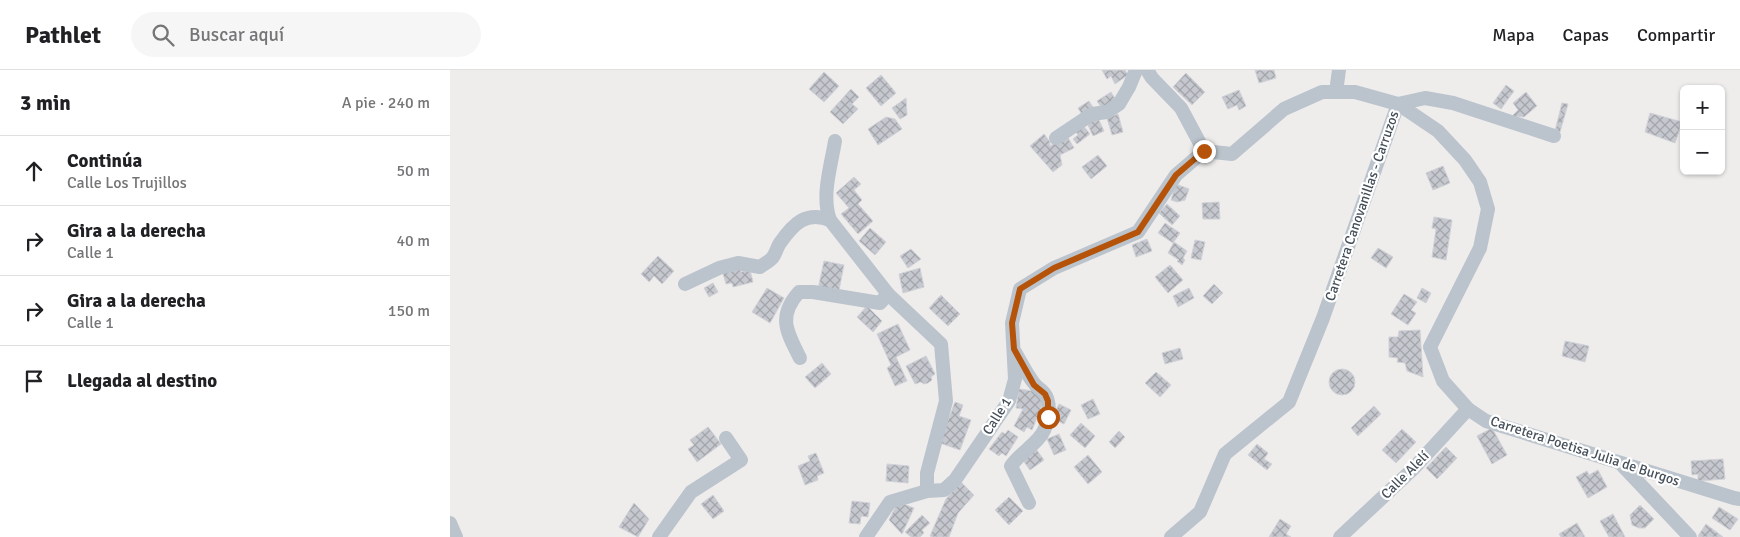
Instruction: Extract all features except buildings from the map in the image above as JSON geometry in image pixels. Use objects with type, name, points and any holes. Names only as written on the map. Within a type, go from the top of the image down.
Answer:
[{"type":"street","points":[[1056,138],[1092,114],[1107,112],[1119,104],[1136,70]]},
{"type":"street","points":[[1147,70],[1152,78],[1181,108],[1204,151]]},
{"type":"street","points":[[1336,92],[1339,70]]},
{"type":"street","name":"Carretera Canovanillas - Carruzos","points":[[1171,537],[1200,512],[1225,454],[1289,402],[1323,318],[1398,104],[1355,92],[1322,92],[1284,109],[1232,154],[1204,151]]},
{"type":"street","points":[[1398,104],[1425,98],[1452,103],[1554,136]]},
{"type":"street","name":"Carretera Poetisa Julia de Burgos","points":[[1398,104],[1438,131],[1465,160],[1480,182],[1488,208],[1480,248],[1430,347],[1443,381],[1468,410],[1486,420],[1740,499]]},
{"type":"street","points":[[835,141],[826,195],[826,210],[830,220],[888,294],[941,344],[946,402],[926,473],[927,491]]},
{"type":"street","name":"Calle 1","points":[[866,537],[890,502],[927,491],[944,490],[955,480],[1009,400],[1015,379],[1012,323],[1020,289],[1054,268],[1138,232],[1176,175],[1204,151]]},
{"type":"street","points":[[685,284],[720,268],[738,263],[760,267],[773,258],[780,243],[797,224],[808,217],[819,216],[830,220]]},
{"type":"street","points":[[800,358],[786,331],[786,315],[792,300],[799,292],[813,292],[880,303],[888,294]]},
{"type":"street","points":[[1014,349],[1031,380],[1045,394],[1048,401],[1046,429],[1039,439],[1018,457],[1011,466],[1029,503]]},
{"type":"street","name":"Calle Alelí","points":[[1340,537],[1413,469],[1468,410]]},
{"type":"street","points":[[659,537],[691,492],[741,460],[726,438]]},
{"type":"street","points":[[1621,463],[1690,537]]},
{"type":"street","points":[[450,523],[456,537]]},
{"type":"route","points":[[1048,417],[1048,401],[1045,394],[1034,385],[1014,349],[1012,323],[1020,289],[1054,268],[1138,232],[1176,175],[1204,151]]}]
